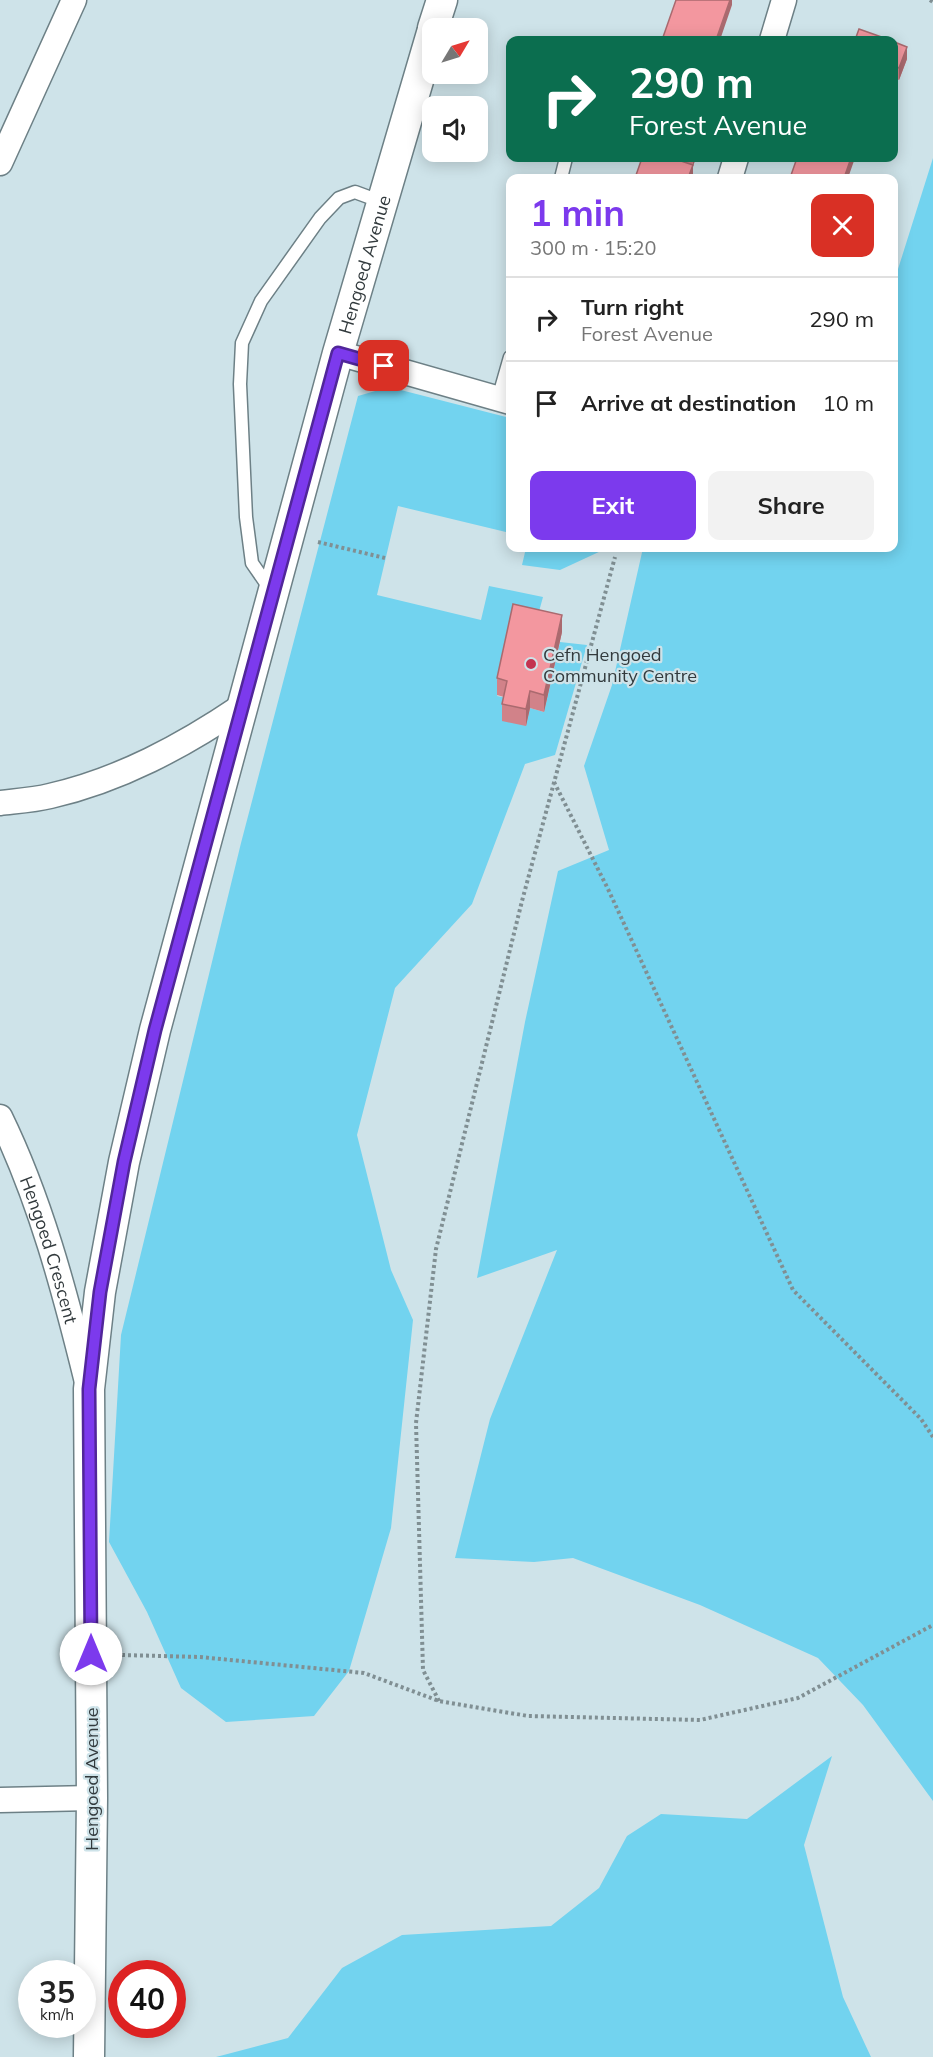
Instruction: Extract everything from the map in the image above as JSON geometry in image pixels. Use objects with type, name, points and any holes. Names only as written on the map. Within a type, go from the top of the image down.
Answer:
[{"type":"street","points":[[0,163],[74,0]]},
{"type":"street","name":"Hengoed Avenue","points":[[437,18],[442,0]]},
{"type":"street","points":[[773,36],[784,0]]},
{"type":"street","name":"Hengoed Avenue","points":[[88,2057],[92,1798],[89,1389],[100,1292],[124,1162],[155,1030],[338,353],[422,68]]},
{"type":"street","points":[[338,353],[504,400]]},
{"type":"street","points":[[0,803],[50,796],[141,765],[196,737],[242,706]]},
{"type":"street","name":"Hengoed Crescent","points":[[0,1117],[12,1142],[50,1247],[89,1389]]},
{"type":"street","points":[[0,1800],[92,1798]]},
{"type":"lane","points":[[273,592],[252,563],[246,517],[240,384],[242,343],[261,301],[320,218],[339,198],[355,192],[382,202]]},
{"type":"path","points":[[288,535],[385,558]]},
{"type":"path","points":[[439,1701],[423,1670],[416,1423],[436,1249],[522,901],[615,557]]},
{"type":"path","points":[[554,782],[608,889],[793,1290],[921,1419],[933,1437]]},
{"type":"path","points":[[91,1654],[200,1657],[364,1673],[439,1701],[528,1716],[700,1720],[798,1698],[933,1625]]},
{"type":"shaded area","points":[[933,158],[933,1801],[863,1705],[818,1658],[700,1605],[573,1558],[534,1562],[455,1558],[490,1419],[557,1250],[477,1278],[525,1022],[558,871],[609,850],[584,766],[612,685],[642,552],[898,552],[898,269]]},
{"type":"shaded area","points":[[389,387],[506,417],[506,532],[398,506],[377,595],[481,620],[489,586],[543,597],[535,626],[497,696],[507,698],[526,726],[530,708],[544,712],[560,642],[587,645],[555,755],[525,764],[472,904],[395,988],[357,1135],[391,1270],[413,1320],[391,1528],[349,1671],[314,1716],[226,1722],[181,1688],[147,1612],[109,1542],[121,1335],[241,843],[358,396]]},
{"type":"shaded area","points":[[525,552],[599,552],[560,570],[522,565]]},
{"type":"shaded area","points":[[832,1756],[804,1845],[843,1997],[871,2057],[216,2057],[288,2038],[342,1968],[402,1935],[551,1926],[599,1888],[627,1836],[661,1814],[747,1819]]},
{"type":"building","points":[[676,0],[730,0],[717,36],[663,36]]},
{"type":"building","points":[[859,29],[879,36],[856,36]]},
{"type":"building","points":[[898,43],[907,47],[898,68]]},
{"type":"building","points":[[641,162],[684,162],[693,165],[690,174],[636,174]]},
{"type":"building","points":[[796,162],[850,162],[845,174],[791,174]]},
{"type":"building","points":[[513,604],[562,615],[544,695],[530,691],[526,709],[502,704],[507,681],[497,678]]},
{"type":"place","name":"Cefn Hengoed Community Centre","points":[[531,664]]},
{"type":"route","points":[[91,1654],[89,1389],[100,1292],[124,1162],[155,1030],[338,353],[384,366]]}]
